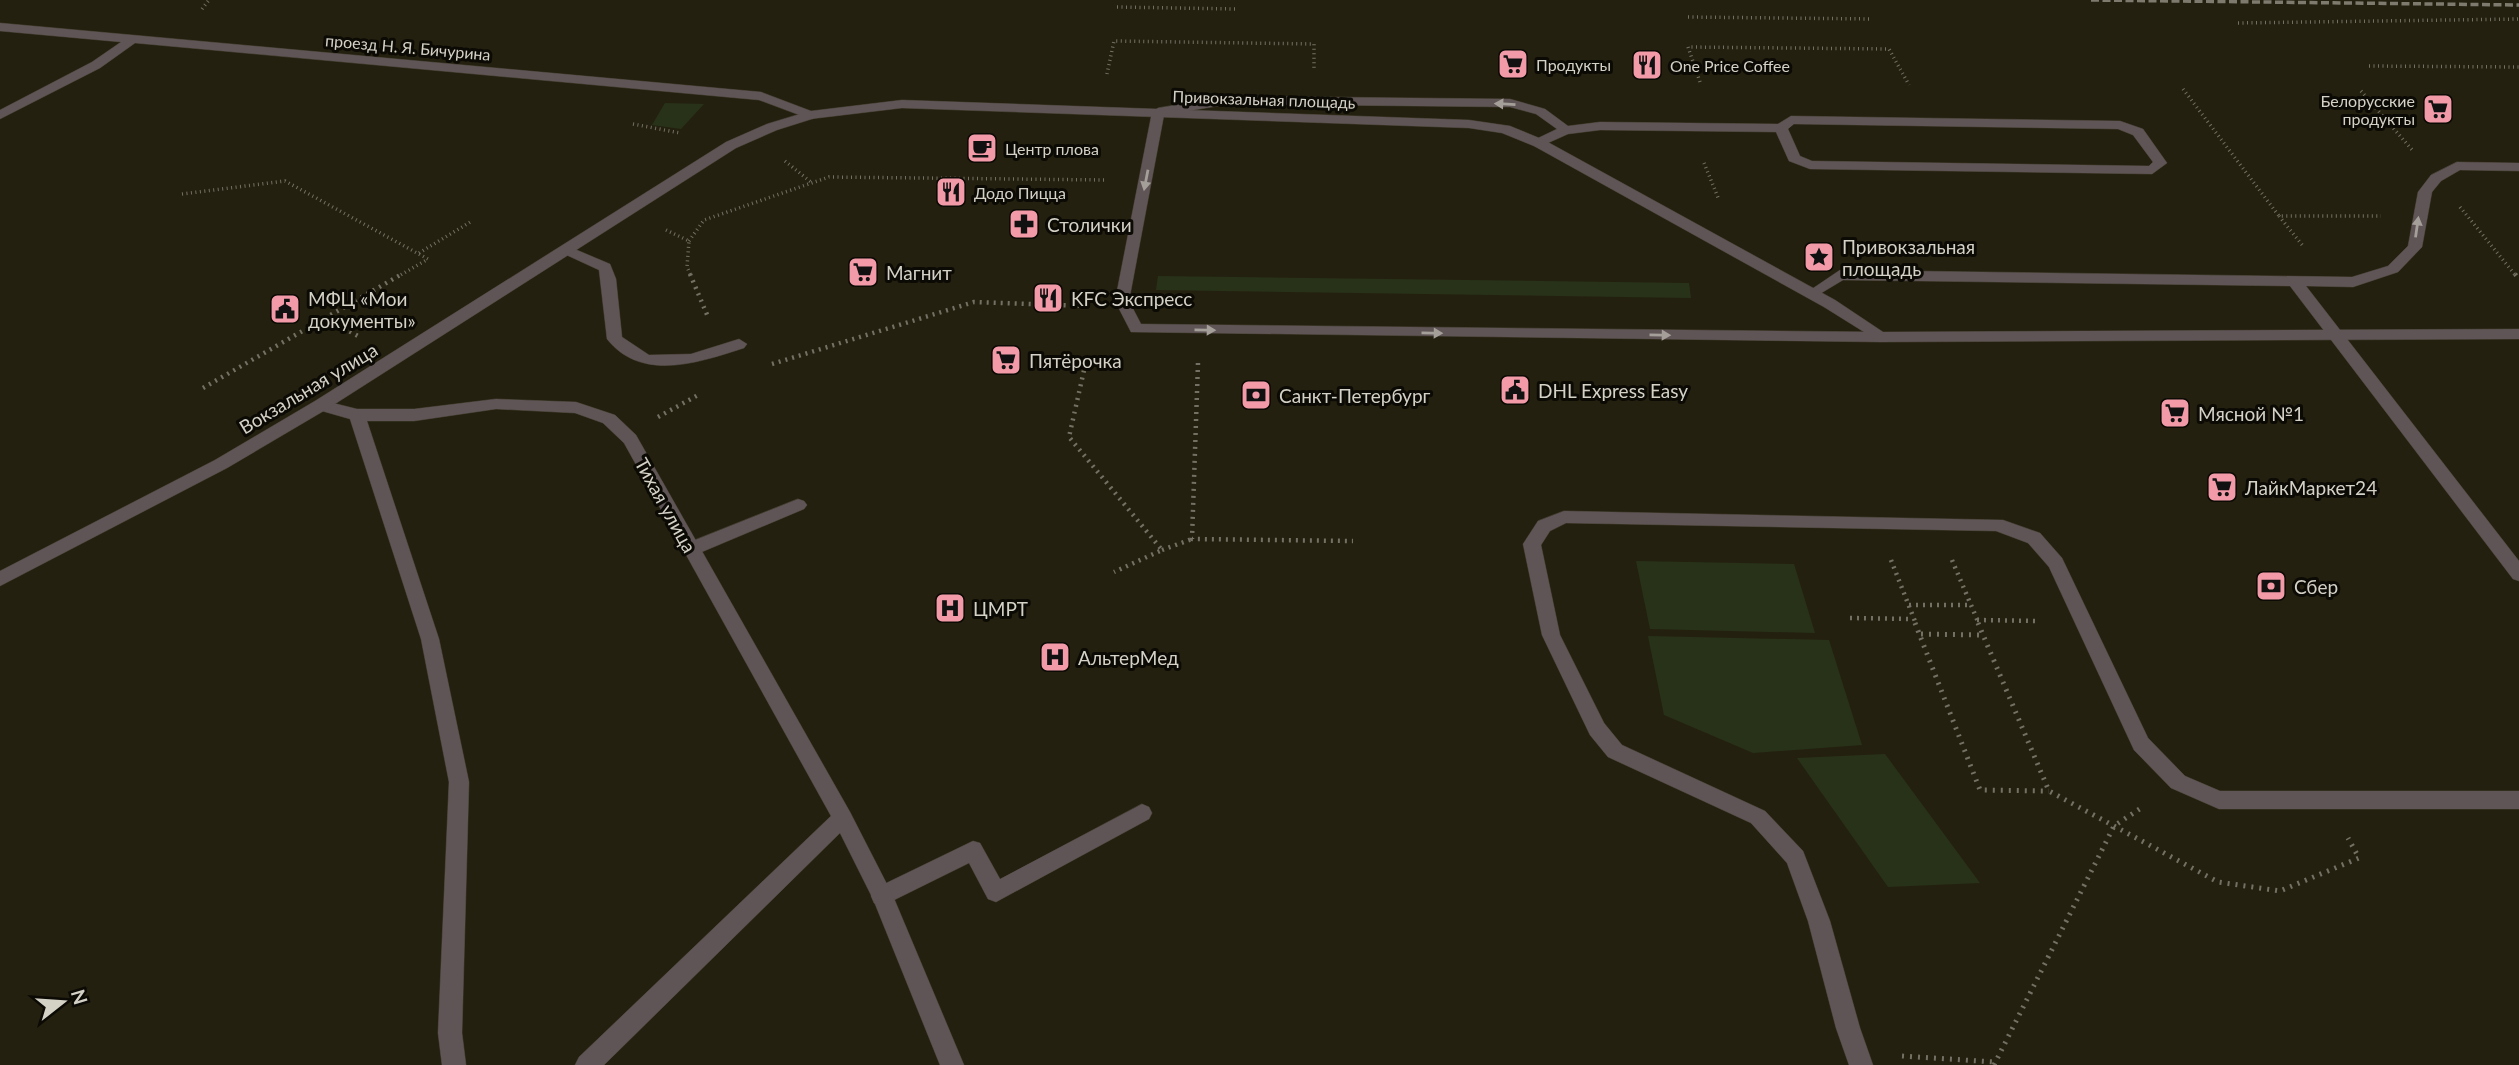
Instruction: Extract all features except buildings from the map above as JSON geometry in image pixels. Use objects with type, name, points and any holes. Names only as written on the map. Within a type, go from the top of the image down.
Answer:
[{"type":"street","name":"проезд Н. Я. Бичурина","points":[[0,27],[761,96],[810,115]]},
{"type":"street","points":[[0,115],[96,65],[133,39]]},
{"type":"street","points":[[1565,130],[1555,119],[1536,108],[1510,103],[1230,100],[1158,112],[1122,301],[1136,330],[1880,337],[2519,334]]},
{"type":"street","name":"Привокзальная площадь","points":[[810,115],[902,104],[1469,124],[1505,129],[1539,143],[1742,257],[1813,293],[1853,316],[1880,337]]},
{"type":"street","name":"Вокзальная улица","points":[[0,579],[220,464],[321,405],[731,145],[772,127],[810,115]]},
{"type":"street","points":[[1539,143],[1565,130],[1600,126],[1781,128],[1791,120],[2120,125],[2138,132],[2160,163],[2152,170],[1810,165],[1794,158],[1781,128]]},
{"type":"street","points":[[1813,293],[1840,275],[2353,282],[2393,269],[2415,247],[2426,192],[2436,178],[2457,166],[2519,167]]},
{"type":"street","points":[[565,249],[605,267],[609,279],[615,339],[646,360],[692,359],[739,344]]},
{"type":"street","points":[[2295,282],[2519,574]]},
{"type":"street","name":"Тихая улица","points":[[321,405],[356,415],[414,415],[496,404],[576,408],[609,419],[630,439],[843,818],[882,896],[952,1065]]},
{"type":"street","points":[[356,415],[430,639],[459,782],[450,1033],[454,1065]]},
{"type":"street","points":[[691,549],[798,505]]},
{"type":"street","points":[[1859,1060],[1819,920],[1796,858],[1758,817],[1615,751],[1597,729],[1551,635],[1532,544],[1544,526],[1564,517],[1997,525],[2034,538],[2056,563],[2141,744],[2178,782],[2219,800],[2519,800]]},
{"type":"street","points":[[882,896],[973,850],[996,892],[1142,813]]},
{"type":"street","points":[[587,1065],[817,840],[843,818]]},
{"type":"path","points":[[1117,7],[1236,9]]},
{"type":"path","points":[[1688,17],[1872,19]]},
{"type":"path","points":[[2238,23],[2519,19]]},
{"type":"path","points":[[1107,74],[1114,41],[1314,44],[1314,77]]},
{"type":"path","points":[[1700,82],[1688,47],[1889,49],[1909,85]]},
{"type":"path","points":[[2369,66],[2519,67]]},
{"type":"path","points":[[2183,89],[2279,216],[2380,218],[2384,208]]},
{"type":"path","points":[[633,124],[681,133]]},
{"type":"path","points":[[1701,153],[1719,201]]},
{"type":"path","points":[[779,156],[812,183]]},
{"type":"path","points":[[733,376],[687,267],[689,241],[704,220],[829,177],[1146,181]]},
{"type":"path","points":[[182,194],[285,181],[428,259],[203,388]]},
{"type":"path","points":[[418,254],[472,221]]},
{"type":"path","points":[[664,229],[689,241]]},
{"type":"path","points":[[651,421],[733,376],[974,302],[1095,306]]},
{"type":"path","points":[[325,317],[360,337]]},
{"type":"path","points":[[1087,357],[1069,437],[1162,550]]},
{"type":"path","points":[[1192,540],[1198,358]]},
{"type":"path","points":[[1114,572],[1162,550],[1192,540],[1353,541]]},
{"type":"path","points":[[1948,551],[2049,791]]},
{"type":"path","points":[[1902,558],[1890,558],[1980,790],[2049,791],[2218,882],[2280,891],[2359,858],[2326,802]]},
{"type":"path","points":[[1939,558],[1951,558]]},
{"type":"path","points":[[1909,605],[1970,605]]},
{"type":"path","points":[[1850,618],[1913,619]]},
{"type":"path","points":[[1977,620],[2050,621]]},
{"type":"path","points":[[1920,634],[1983,635]]},
{"type":"path","points":[[1859,1060],[1995,1064],[2114,826],[2178,782]]},
{"type":"green space","points":[[665,103],[704,104],[681,129],[652,125]]},
{"type":"green space","points":[[1158,276],[1689,283],[1691,298],[1156,290]]},
{"type":"green space","points":[[1636,561],[1794,564],[1815,633],[1650,629]]},
{"type":"green space","points":[[1648,636],[1829,640],[1862,745],[1753,753],[1664,715]]},
{"type":"green space","points":[[1885,754],[1980,883],[1888,887],[1797,758]]},
{"type":"railway","points":[[2091,0],[2519,5]]},
{"type":"place","name":"Продукты","points":[[1513,64]]},
{"type":"place","name":"One Price Coffee","points":[[1647,65]]},
{"type":"place","name":"Белорусские продукты","points":[[2438,109]]},
{"type":"place","name":"Центр плова","points":[[982,148]]},
{"type":"place","name":"Додо Пицца","points":[[951,192]]},
{"type":"place","name":"Столички","points":[[1024,224]]},
{"type":"place","name":"Привокзальная площадь","points":[[1819,257]]},
{"type":"place","name":"Магнит","points":[[863,272]]},
{"type":"place","name":"KFC Экспресс","points":[[1048,298]]},
{"type":"place","name":"МФЦ «Мои документы»","points":[[285,309]]},
{"type":"place","name":"Пятёрочка","points":[[1006,360]]},
{"type":"place","name":"DHL Express Easy","points":[[1515,390]]},
{"type":"place","name":"Санкт-Петербург","points":[[1256,395]]},
{"type":"place","name":"Мясной №1","points":[[2175,413]]},
{"type":"place","name":"ЛайкМаркет24","points":[[2222,487]]},
{"type":"place","name":"Сбер","points":[[2271,586]]},
{"type":"place","name":"ЦМРТ","points":[[950,608]]},
{"type":"place","name":"АльтерМед","points":[[1055,657]]}]
